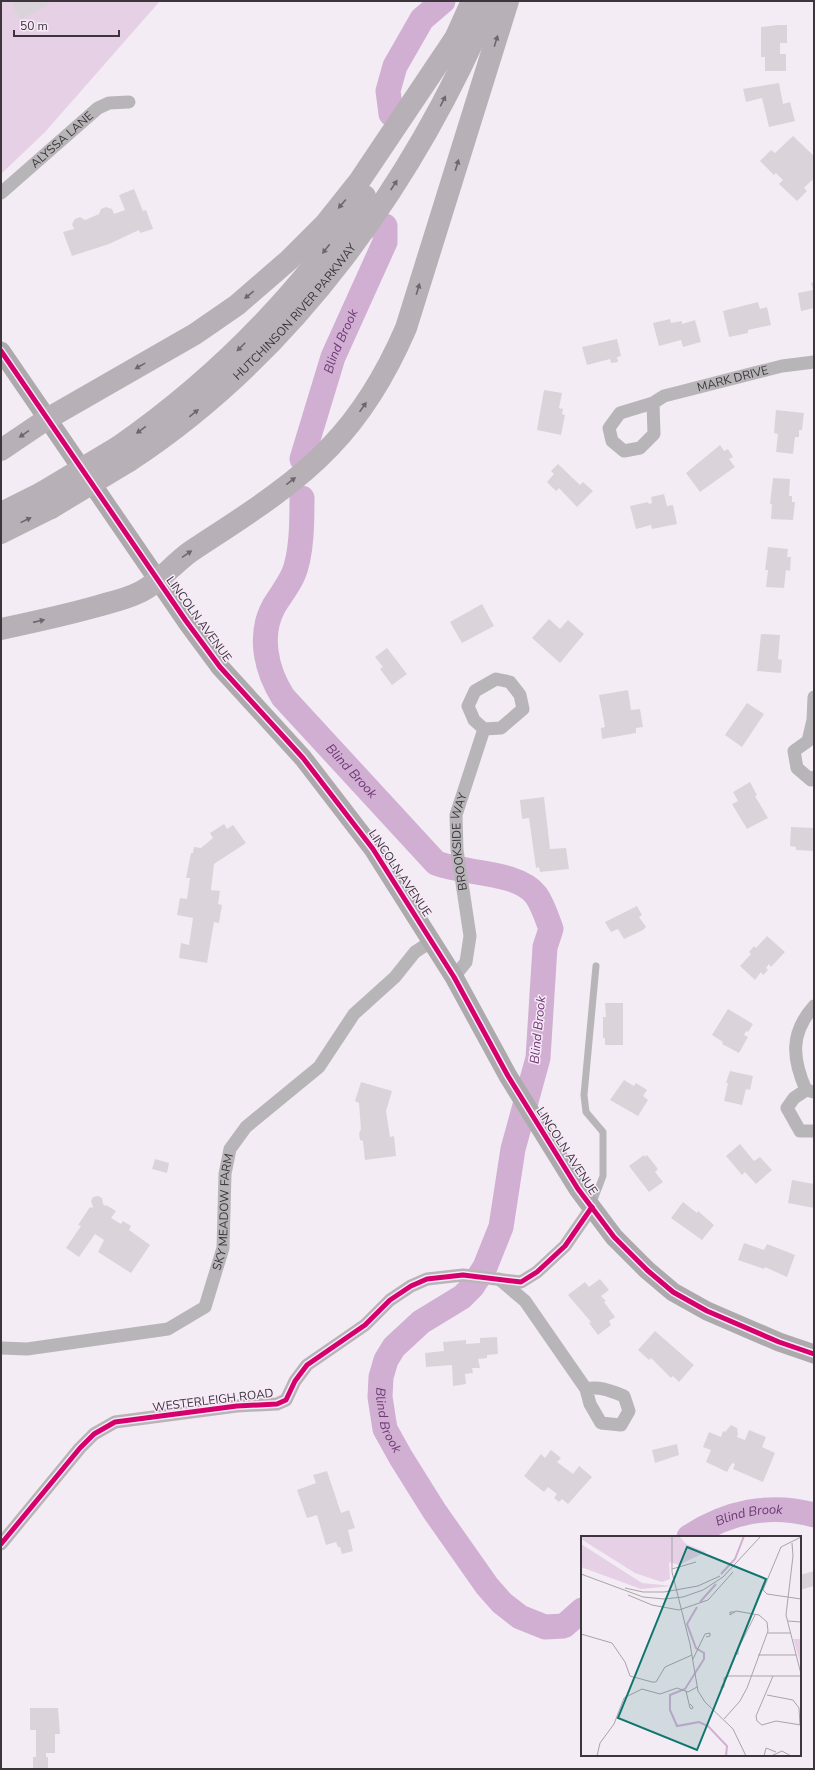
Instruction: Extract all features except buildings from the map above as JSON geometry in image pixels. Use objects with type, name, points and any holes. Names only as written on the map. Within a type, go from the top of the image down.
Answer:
[{"type":"highway","name":"HUTCHINSON RIVER PARKWAY","points":[[123,454],[179,402],[218,369],[254,334],[305,277],[366,195],[413,120],[472,1]]},
{"type":"highway","name":"HUTCHINSON RIVER PARKWAY","points":[[1,533],[47,500],[196,411],[254,359],[294,317],[339,263],[381,204],[424,135],[461,67],[491,1]]},
{"type":"highway","points":[[1,629],[123,599],[145,590],[179,560],[260,505],[302,473],[339,437],[374,390],[392,359],[406,328],[508,1]]},
{"type":"highway","points":[[1,450],[47,419],[190,337],[250,294],[313,237],[350,195],[382,150],[454,40]]},
{"type":"highway","name":"HUTCHINSON RIVER PARKWAY","points":[[1,513],[47,500]]},
{"type":"street","name":"ALYSSA LANE","points":[[1,193],[98,108],[109,103],[129,102]]},
{"type":"street","name":"LINCOLN AVENUE","points":[[1,351],[158,580],[220,667],[303,758],[373,849],[454,977],[508,1076],[578,1190],[614,1238],[646,1270],[673,1292],[707,1311],[766,1337],[814,1354]]},
{"type":"street","name":"MARK DRIVE","points":[[653,403],[664,396],[767,370],[814,362]]},
{"type":"street","points":[[814,698],[813,721],[808,741],[794,751],[797,768],[810,780],[814,777]]},
{"type":"street","name":"BROOKSIDE WAY","points":[[454,977],[466,962],[470,936],[457,850],[456,815],[484,729]]},
{"type":"street","name":"SKY MEADOW FARM","points":[[1,1348],[27,1349],[168,1329],[205,1307],[223,1248],[225,1174],[230,1149],[246,1127],[319,1067],[354,1014],[395,977],[415,952],[432,941]]},
{"type":"street","points":[[814,1006],[803,1018],[798,1034],[795,1053],[799,1073],[810,1091],[794,1098],[787,1108],[800,1132],[814,1131]]},
{"type":"street","name":"WESTERLEIGH ROAD","points":[[1,1544],[80,1448],[94,1434],[106,1425],[115,1422],[237,1406],[277,1404],[286,1400],[295,1381],[307,1365],[365,1325],[390,1300],[411,1286],[427,1279],[463,1275],[521,1282],[537,1272],[565,1246],[592,1207]]},
{"type":"street","points":[[499,1279],[525,1301],[586,1389]]},
{"type":"lane","points":[[592,1207],[603,1176],[604,1160],[603,1132],[586,1112],[584,1095],[596,966]]},
{"type":"shaded area","points":[[1,1],[160,1],[45,132],[1,174]]},
{"type":"waterway","name":"Blind Brook","points":[[391,114],[388,91],[395,66],[422,19],[443,1]]},
{"type":"waterway","name":"Blind Brook","points":[[302,459],[333,357],[385,242],[385,226]]},
{"type":"waterway","name":"Blind Brook","points":[[302,498],[301,537],[296,567],[289,583],[274,606],[266,629],[265,640],[268,664],[277,687],[283,697],[436,863],[448,867],[504,877],[517,881],[528,887],[536,895],[545,912],[551,929],[545,947],[538,1058],[513,1149],[501,1227],[485,1267],[472,1287],[462,1297],[421,1322],[394,1347],[386,1360],[381,1377],[380,1397],[385,1429],[435,1512],[487,1586],[502,1603],[520,1617],[545,1627],[564,1626],[581,1611]]},
{"type":"waterway","name":"Blind Brook","points":[[691,1536],[718,1521],[749,1512],[781,1510],[798,1511],[814,1515]]},
{"type":"cycle path","points":[[1,351],[186,621],[220,667],[303,758],[373,849],[454,977],[508,1076],[578,1189],[614,1237],[647,1270],[673,1292],[707,1311],[779,1342],[814,1354]]},
{"type":"cycle path","points":[[1,1544],[80,1448],[94,1434],[115,1422],[237,1406],[277,1404],[286,1400],[295,1381],[307,1365],[365,1325],[390,1300],[411,1286],[427,1279],[463,1275],[521,1282],[537,1272],[565,1246],[592,1207]]}]
